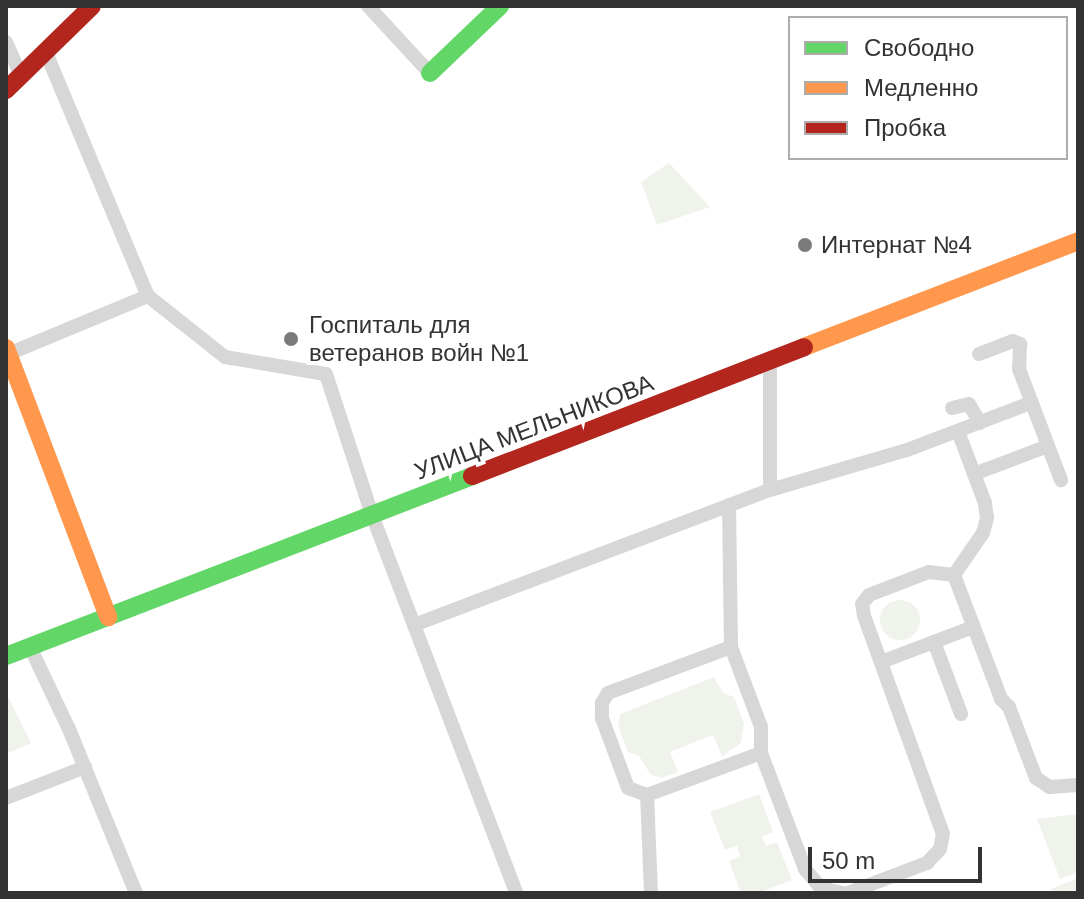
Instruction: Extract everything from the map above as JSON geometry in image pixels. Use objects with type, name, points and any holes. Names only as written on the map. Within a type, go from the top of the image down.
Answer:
[{"type":"street","points":[[6,90],[92,6]]},
{"type":"street","points":[[430,73],[500,6]]},
{"type":"street","name":"УЛИЦА МЕЛЬНИКОВА","points":[[6,656],[1078,241]]},
{"type":"street","points":[[7,351],[23,411],[108,617]]},
{"type":"lane","points":[[368,6],[430,73]]},
{"type":"lane","points":[[6,42],[21,78]]},
{"type":"lane","points":[[46,53],[148,296],[225,357],[326,374],[372,515],[516,893]]},
{"type":"lane","points":[[7,351],[148,296]]},
{"type":"lane","points":[[979,354],[1018,342],[1019,369],[1061,480]]},
{"type":"lane","points":[[770,361],[770,490]]},
{"type":"lane","points":[[414,625],[770,490],[958,431],[1031,403]]},
{"type":"lane","points":[[952,408],[969,404],[980,423]]},
{"type":"lane","points":[[954,575],[986,526],[985,503],[958,431]]},
{"type":"lane","points":[[974,474],[1048,446]]},
{"type":"lane","points":[[729,505],[731,647],[761,727],[761,753],[809,877],[821,888],[842,893]]},
{"type":"lane","points":[[848,893],[927,863],[942,841],[940,817],[862,609],[865,599],[929,572],[954,575]]},
{"type":"lane","points":[[954,575],[1036,778],[1050,787],[1078,785]]},
{"type":"lane","points":[[881,662],[973,627]]},
{"type":"lane","points":[[934,642],[961,714]]},
{"type":"lane","points":[[30,647],[85,767],[136,893]]},
{"type":"lane","points":[[731,647],[608,693],[604,698],[602,718],[628,788],[647,795],[761,753]]},
{"type":"lane","points":[[6,798],[85,767]]},
{"type":"lane","points":[[647,795],[651,893]]},
{"type":"shaded area","points":[[669,163],[710,207],[657,225],[641,182]]},
{"type":"shaded area","points":[[900,600],[914,606],[920,620],[914,634],[900,640],[886,634],[880,620],[886,606]]},
{"type":"shaded area","points":[[714,677],[723,693],[734,697],[744,724],[741,743],[722,756],[713,735],[670,752],[678,772],[662,778],[651,775],[639,756],[628,752],[618,726],[620,714]]},
{"type":"shaded area","points":[[6,692],[31,743],[6,754]]},
{"type":"shaded area","points":[[759,794],[773,832],[762,837],[766,846],[777,842],[792,880],[758,893],[741,893],[729,861],[740,856],[737,846],[725,850],[710,812]]},
{"type":"shaded area","points":[[1078,814],[1078,872],[1060,879],[1037,819]]},
{"type":"shaded area","points":[[1078,878],[1078,893],[1052,893],[1051,889]]},
{"type":"traffic: fast","points":[[430,73],[500,6]]},
{"type":"traffic: fast","points":[[6,656],[472,476]]},
{"type":"traffic: slow","points":[[804,347],[1078,241]]},
{"type":"traffic: slow","points":[[6,348],[108,617]]},
{"type":"traffic: jam","points":[[6,90],[92,6]]},
{"type":"traffic: jam","points":[[472,476],[804,347]]},
{"type":"place","name":"Интернат №4","points":[[805,245]]},
{"type":"place","name":"Госпиталь для ветеранов войн №1","points":[[291,339]]}]
